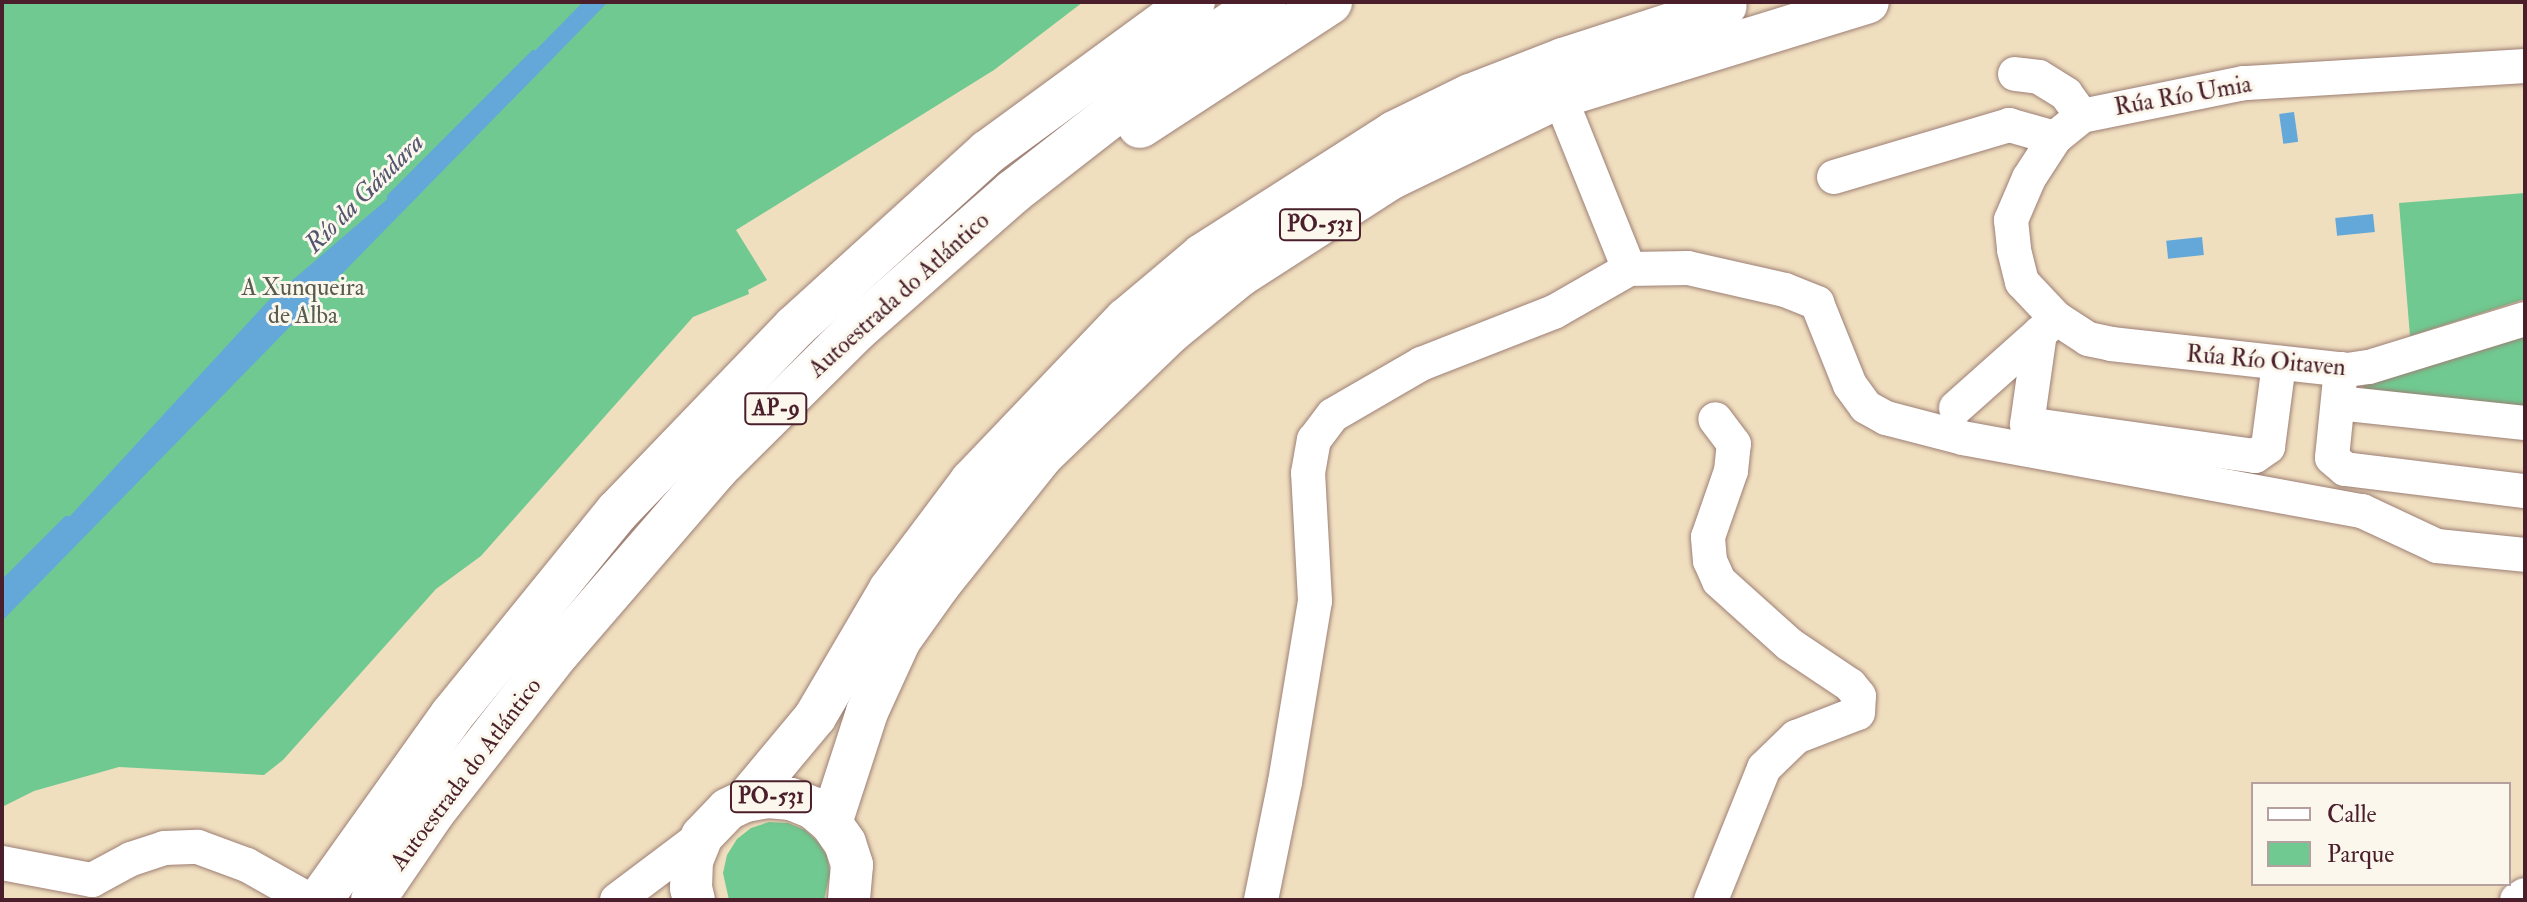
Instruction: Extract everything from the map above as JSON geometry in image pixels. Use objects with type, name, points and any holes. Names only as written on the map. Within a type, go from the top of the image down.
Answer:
[{"type":"highway","points":[[988,152],[1052,78],[1157,2]]},
{"type":"highway","name":"Autoestrada do Atlántico","points":[[320,900],[452,715],[617,512],[795,327],[988,152],[1193,2]]},
{"type":"highway","name":"Autoestrada do Atlántico","points":[[373,900],[433,812],[559,651],[707,479],[906,284],[1013,192],[1212,37],[1264,2]]},
{"type":"highway","points":[[906,284],[1330,2]]},
{"type":"main road","name":"PO-531","points":[[694,900],[692,861],[702,836],[714,821],[745,801],[815,717],[890,589],[971,481],[1115,329],[1202,255],[1394,132],[1497,85],[1708,8],[1738,2]]},
{"type":"main road","name":"PO-531","points":[[831,823],[867,712],[900,640],[940,584],[1052,446],[1171,332],[1241,275],[1390,179],[1560,97],[1868,2]]},
{"type":"main road","name":"PO-531","points":[[745,801],[768,797],[791,799],[813,808],[831,823],[845,843],[852,865],[849,900]]},
{"type":"street","name":"Rúa Río Umia","points":[[2048,326],[2022,282],[2011,220],[2029,178],[2055,138],[2082,116],[2244,83],[2525,66]]},
{"type":"street","points":[[2015,74],[2039,77],[2066,94],[2082,116]]},
{"type":"street","points":[[1560,97],[1629,269]]},
{"type":"street","points":[[1834,177],[2009,125],[2055,138]]},
{"type":"street","points":[[1261,900],[1285,782],[1315,601],[1308,473],[1314,440],[1333,415],[1421,364],[1554,312],[1629,269],[1688,268],[1785,290],[1817,303],[1850,385],[1866,407],[1886,418],[1963,438],[2362,511],[2437,546],[2525,555]]},
{"type":"street","name":"Rúa Río Oitaven","points":[[2048,326],[2111,344],[2341,369],[2369,367],[2525,319]]},
{"type":"street","points":[[2048,326],[2027,424],[2255,456],[2268,447],[2279,363]]},
{"type":"street","points":[[1956,408],[2048,326]]},
{"type":"street","points":[[2341,369],[2332,458],[2345,469],[2525,491]]},
{"type":"street","points":[[2338,403],[2525,423]]},
{"type":"street","points":[[1711,900],[1764,768],[1796,737],[1848,720],[1858,713],[1859,696],[1850,685],[1789,644],[1719,581],[1710,561],[1708,537],[1731,471],[1734,444],[1715,419]]},
{"type":"street","points":[[617,900],[702,836]]},
{"type":"street","points":[[2,863],[92,880],[131,859],[164,848],[198,847],[247,865],[309,900]]},
{"type":"street","points":[[2517,900],[2525,895]]},
{"type":"green space","name":"A Xunqueira de Alba","points":[[2,2],[1083,2],[994,70],[736,230],[767,280],[748,290],[749,294],[693,317],[481,556],[436,589],[283,760],[264,775],[119,767],[34,791],[2,807]]},
{"type":"green space","points":[[2525,193],[2525,299],[2410,336],[2399,203]]},
{"type":"green space","points":[[2525,331],[2525,415],[2362,394],[2365,381]]},
{"type":"green space","points":[[769,822],[788,823],[805,830],[818,842],[827,856],[830,873],[824,900],[729,900],[723,873],[727,855],[737,839],[751,828]]},
{"type":"water","points":[[583,2],[608,2],[2,621],[2,590],[268,301],[398,190]]},
{"type":"water","points":[[2294,112],[2298,142],[2283,144],[2279,114]]},
{"type":"water","points":[[2373,214],[2375,232],[2337,236],[2335,218]]},
{"type":"water","points":[[2202,237],[2204,255],[2168,259],[2166,241]]},
{"type":"waterway","name":"Río da Gándara","points":[[391,197],[534,54]]},
{"type":"waterway","name":"Río da Gándara","points":[[2,585],[67,520]]}]
